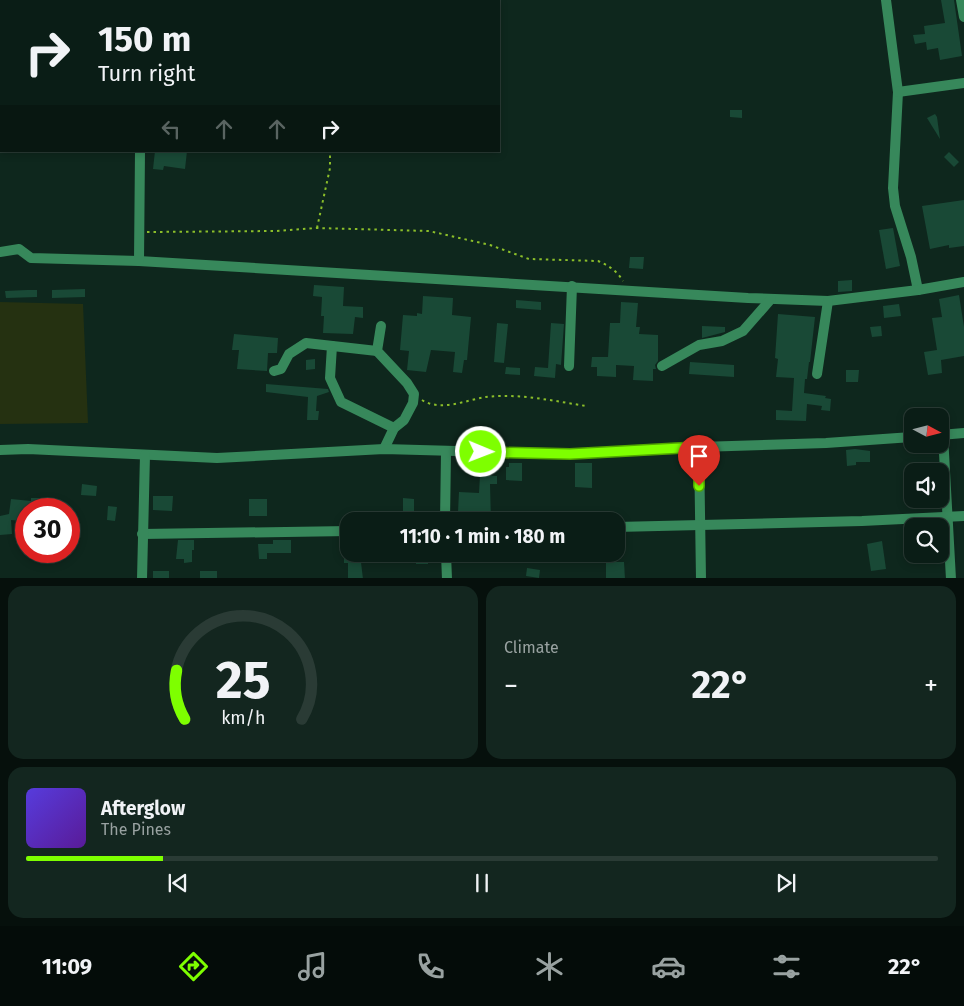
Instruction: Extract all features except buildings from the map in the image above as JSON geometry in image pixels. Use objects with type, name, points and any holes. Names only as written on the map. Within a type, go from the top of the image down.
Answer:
[{"type":"street","points":[[886,0],[898,92],[893,188],[895,206],[911,257],[918,290]]},
{"type":"street","points":[[961,0],[964,17]]},
{"type":"street","points":[[898,92],[964,83]]},
{"type":"street","points":[[139,260],[140,152]]},
{"type":"street","points":[[0,252],[19,249],[31,258],[139,260],[828,301],[918,290],[964,282]]},
{"type":"street","points":[[569,366],[572,286]]},
{"type":"street","points":[[662,366],[699,345],[722,341],[743,331],[771,298]]},
{"type":"street","points":[[817,374],[828,301]]},
{"type":"street","points":[[377,352],[381,326]]},
{"type":"street","points":[[274,371],[281,369],[288,354],[306,343],[377,352],[407,383],[414,394],[413,404],[404,420],[394,428],[384,449]]},
{"type":"street","points":[[332,346],[330,378],[341,402],[394,428]]},
{"type":"street","points":[[949,434],[964,433]]},
{"type":"street","points":[[0,450],[28,449],[217,458],[384,449],[570,454],[826,443],[904,438]]},
{"type":"street","points":[[699,447],[701,578]]},
{"type":"street","points":[[445,512],[446,452]]},
{"type":"street","points":[[942,453],[952,578]]},
{"type":"street","points":[[142,578],[145,455]]},
{"type":"street","points":[[625,527],[862,522],[964,516]]},
{"type":"street","points":[[142,534],[340,530]]},
{"type":"street","points":[[446,562],[447,578]]},
{"type":"path","points":[[317,228],[330,168],[330,152]]},
{"type":"path","points":[[140,232],[276,231],[317,228],[429,230],[490,245],[529,259],[598,261],[606,264],[620,276],[630,290]]},
{"type":"path","points":[[414,394],[426,402],[440,406],[487,397],[505,396],[586,406]]},
{"type":"green space","points":[[0,302],[83,304],[88,423],[0,424]]},
{"type":"route","points":[[481,452],[570,454],[699,447],[699,486]]}]
